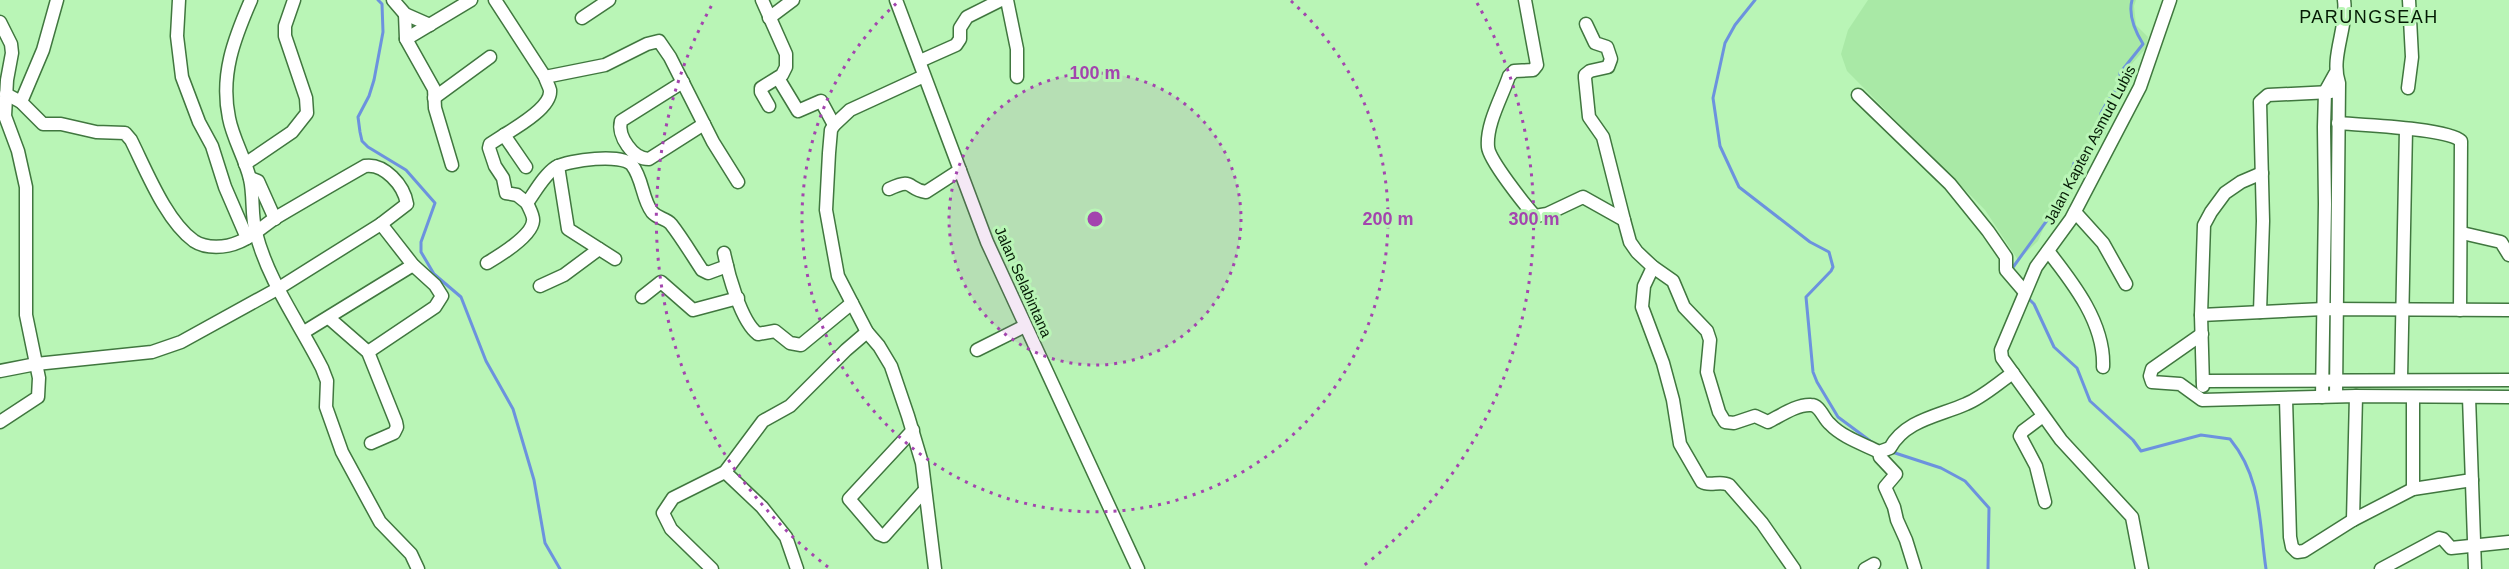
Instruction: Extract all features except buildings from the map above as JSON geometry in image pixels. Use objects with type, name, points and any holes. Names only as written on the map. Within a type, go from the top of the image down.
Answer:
[{"type":"street","points":[[21,102],[43,50],[57,0]]},
{"type":"street","points":[[179,0],[177,36],[182,77],[199,122],[212,146],[225,187],[304,332],[327,381],[326,407],[342,452],[380,522],[411,554],[418,569]]},
{"type":"street","points":[[251,235],[250,178],[229,118],[227,66],[233,45],[252,0]]},
{"type":"street","points":[[245,164],[292,132],[308,113],[306,98],[285,36],[285,26],[294,0]]},
{"type":"street","points":[[393,0],[405,14],[430,25]]},
{"type":"street","points":[[406,39],[471,0]]},
{"type":"street","points":[[487,263],[516,245],[533,224],[527,203],[517,195],[505,191],[489,148],[490,144],[544,106],[549,98],[550,90],[544,76],[497,0]]},
{"type":"street","points":[[582,18],[609,0]]},
{"type":"street","points":[[762,0],[787,60],[785,72],[762,87],[761,90],[769,106]]},
{"type":"street","points":[[769,18],[793,0]]},
{"type":"street","name":"Jalan Selabintana","points":[[896,0],[987,242],[1138,569]]},
{"type":"street","points":[[920,61],[956,45],[960,39],[960,28],[967,17],[1001,0]]},
{"type":"street","points":[[1007,0],[1017,49],[1017,77]]},
{"type":"street","points":[[1525,0],[1537,65],[1533,70],[1514,71],[1509,76],[1490,132],[1489,153],[1535,216],[1547,214],[1586,197],[1624,220]]},
{"type":"street","name":"Jalan Kapten Asmud Lubis","points":[[2142,569],[2132,516],[2061,440],[2002,358],[2001,350],[2024,291],[2039,261],[2075,212],[2140,87],[2170,0]]},
{"type":"street","points":[[2336,396],[2338,92],[2335,74],[2345,16],[2344,0]]},
{"type":"street","points":[[2408,87],[2412,57],[2409,0]]},
{"type":"street","points":[[405,14],[406,39],[430,79],[435,108],[452,165]]},
{"type":"street","points":[[0,22],[11,44],[5,116],[18,151],[26,187],[26,315],[40,383],[38,397],[0,422]]},
{"type":"street","points":[[1586,24],[1595,42],[1607,47],[1611,59],[1608,67],[1590,71],[1585,75],[1589,117],[1603,137],[1632,246],[1653,267],[1673,281],[1684,307],[1707,331],[1710,340],[1707,372],[1719,412],[1725,422],[1734,423],[1755,416],[1768,422],[1801,406],[1814,405],[1818,407],[1829,424],[1842,434],[1879,452],[1890,448],[1896,439],[1929,416],[1965,405],[2013,372]]},
{"type":"street","points":[[544,76],[605,64],[655,40],[661,43],[738,182]]},
{"type":"street","points":[[434,98],[490,57]]},
{"type":"street","points":[[2322,396],[2325,92],[2335,74]]},
{"type":"street","points":[[924,76],[850,110],[834,125],[828,153],[826,220],[838,276],[867,332],[891,366],[913,430],[922,463],[935,569]]},
{"type":"street","points":[[778,78],[798,111],[821,101],[834,125]]},
{"type":"street","points":[[683,82],[621,121],[619,127],[625,142],[638,156],[649,159],[704,124]]},
{"type":"street","points":[[2260,312],[2261,99],[2268,95],[2338,92]]},
{"type":"street","points":[[0,370],[152,352],[181,342],[279,288],[381,224],[407,204],[406,198],[387,172],[372,165],[364,166],[236,244],[204,246],[193,240],[162,202],[131,140],[125,133],[96,132],[61,124],[43,124],[21,102],[6,94]]},
{"type":"street","points":[[1858,95],[1950,184],[2006,257],[2006,270],[2024,291]]},
{"type":"street","points":[[2338,123],[2454,136],[2461,141],[2460,310]]},
{"type":"street","points":[[2401,380],[2406,129]]},
{"type":"street","points":[[504,135],[526,167]]},
{"type":"street","points":[[527,203],[551,171],[558,166],[614,158],[628,162],[640,177],[650,209],[658,217],[670,222],[702,270],[708,273],[727,266]]},
{"type":"street","points":[[558,166],[568,229],[615,259]]},
{"type":"street","points":[[889,189],[903,183],[910,183],[926,192],[960,171]]},
{"type":"street","points":[[2202,400],[2201,315],[2204,225],[2225,194],[2241,182],[2262,174]]},
{"type":"street","points":[[250,178],[258,181],[275,219]]},
{"type":"street","points":[[2075,212],[2103,243],[2126,284]]},
{"type":"street","points":[[368,352],[442,300],[442,292],[412,265],[381,224]]},
{"type":"street","points":[[2462,233],[2501,242],[2509,255]]},
{"type":"street","points":[[2325,248],[2338,248]]},
{"type":"street","points":[[540,286],[564,275],[599,249]]},
{"type":"street","points":[[2048,251],[2075,286],[2101,337],[2103,367]]},
{"type":"street","points":[[724,253],[738,298],[754,331],[758,334],[775,332],[796,345],[807,342],[852,303]]},
{"type":"street","points":[[304,332],[412,265]]},
{"type":"street","points":[[1653,267],[1644,286],[1642,307],[1663,363],[1673,400],[1680,444],[1702,482],[1708,484],[1723,482],[1729,485],[1762,523],[1794,569]]},
{"type":"street","points":[[642,297],[661,282],[693,310],[738,298]]},
{"type":"street","points":[[2201,315],[2324,309],[2509,310]]},
{"type":"street","points":[[329,318],[368,352],[397,427],[394,433],[371,443]]},
{"type":"street","points":[[977,350],[1025,326]]},
{"type":"street","points":[[712,569],[671,529],[663,513],[673,498],[725,472],[763,421],[790,406],[867,332]]},
{"type":"street","points":[[2202,334],[2156,365],[2150,376],[2152,382],[2180,384],[2202,400],[2322,396],[2509,397]]},
{"type":"street","points":[[2203,381],[2509,380]]},
{"type":"street","points":[[2353,520],[2356,396]]},
{"type":"street","points":[[2469,397],[2475,569]]},
{"type":"street","points":[[2413,489],[2414,398]]},
{"type":"street","points":[[2286,399],[2290,537],[2292,547],[2297,552],[2304,551],[2353,520],[2413,489],[2472,480]]},
{"type":"street","points":[[2043,416],[2023,431],[2020,436],[2036,466],[2045,502]]},
{"type":"street","points":[[913,430],[849,499],[872,526],[884,536],[925,490]]},
{"type":"street","points":[[1879,452],[1880,457],[1896,474],[1885,487],[1915,569]]},
{"type":"street","points":[[725,472],[744,493],[762,507],[786,537],[797,569]]},
{"type":"street","points":[[2381,569],[2436,539],[2443,539],[2451,548],[2509,542]]},
{"type":"shaded area","points":[[1868,0],[2136,0],[2134,6],[2136,25],[2148,37],[2146,48],[2129,67],[2119,95],[2106,113],[2106,134],[2080,159],[2072,196],[2044,227],[2038,241],[2018,260],[1985,210],[1847,71],[1841,54],[1848,30]]},
{"type":"waterway","points":[[378,0],[382,4],[383,32],[374,80],[358,117],[362,141],[406,170],[435,203],[421,242],[421,252],[434,274],[461,297],[486,361],[513,409],[534,480],[545,543],[560,569]]},
{"type":"waterway","points":[[1755,0],[1735,25],[1725,43],[1713,98],[1720,146],[1739,187],[1810,242],[1829,252],[1833,267],[1831,271],[1806,297],[1813,372],[1838,417],[1873,443]]},
{"type":"waterway","points":[[2011,270],[2066,194],[2074,163],[2101,134],[2101,113],[2120,85],[2120,73],[2143,44],[2133,23],[2132,0]]},
{"type":"waterway","points":[[2027,297],[2034,304],[2054,347],[2077,368],[2090,401],[2133,440],[2141,451],[2201,435],[2230,439],[2248,469],[2254,485],[2266,569]]},
{"type":"waterway","points":[[1892,452],[1941,468],[1965,481],[1989,508],[1988,569]]},
{"type":"district","name":"PARUNGSEAH","points":[[2369,17]]}]
